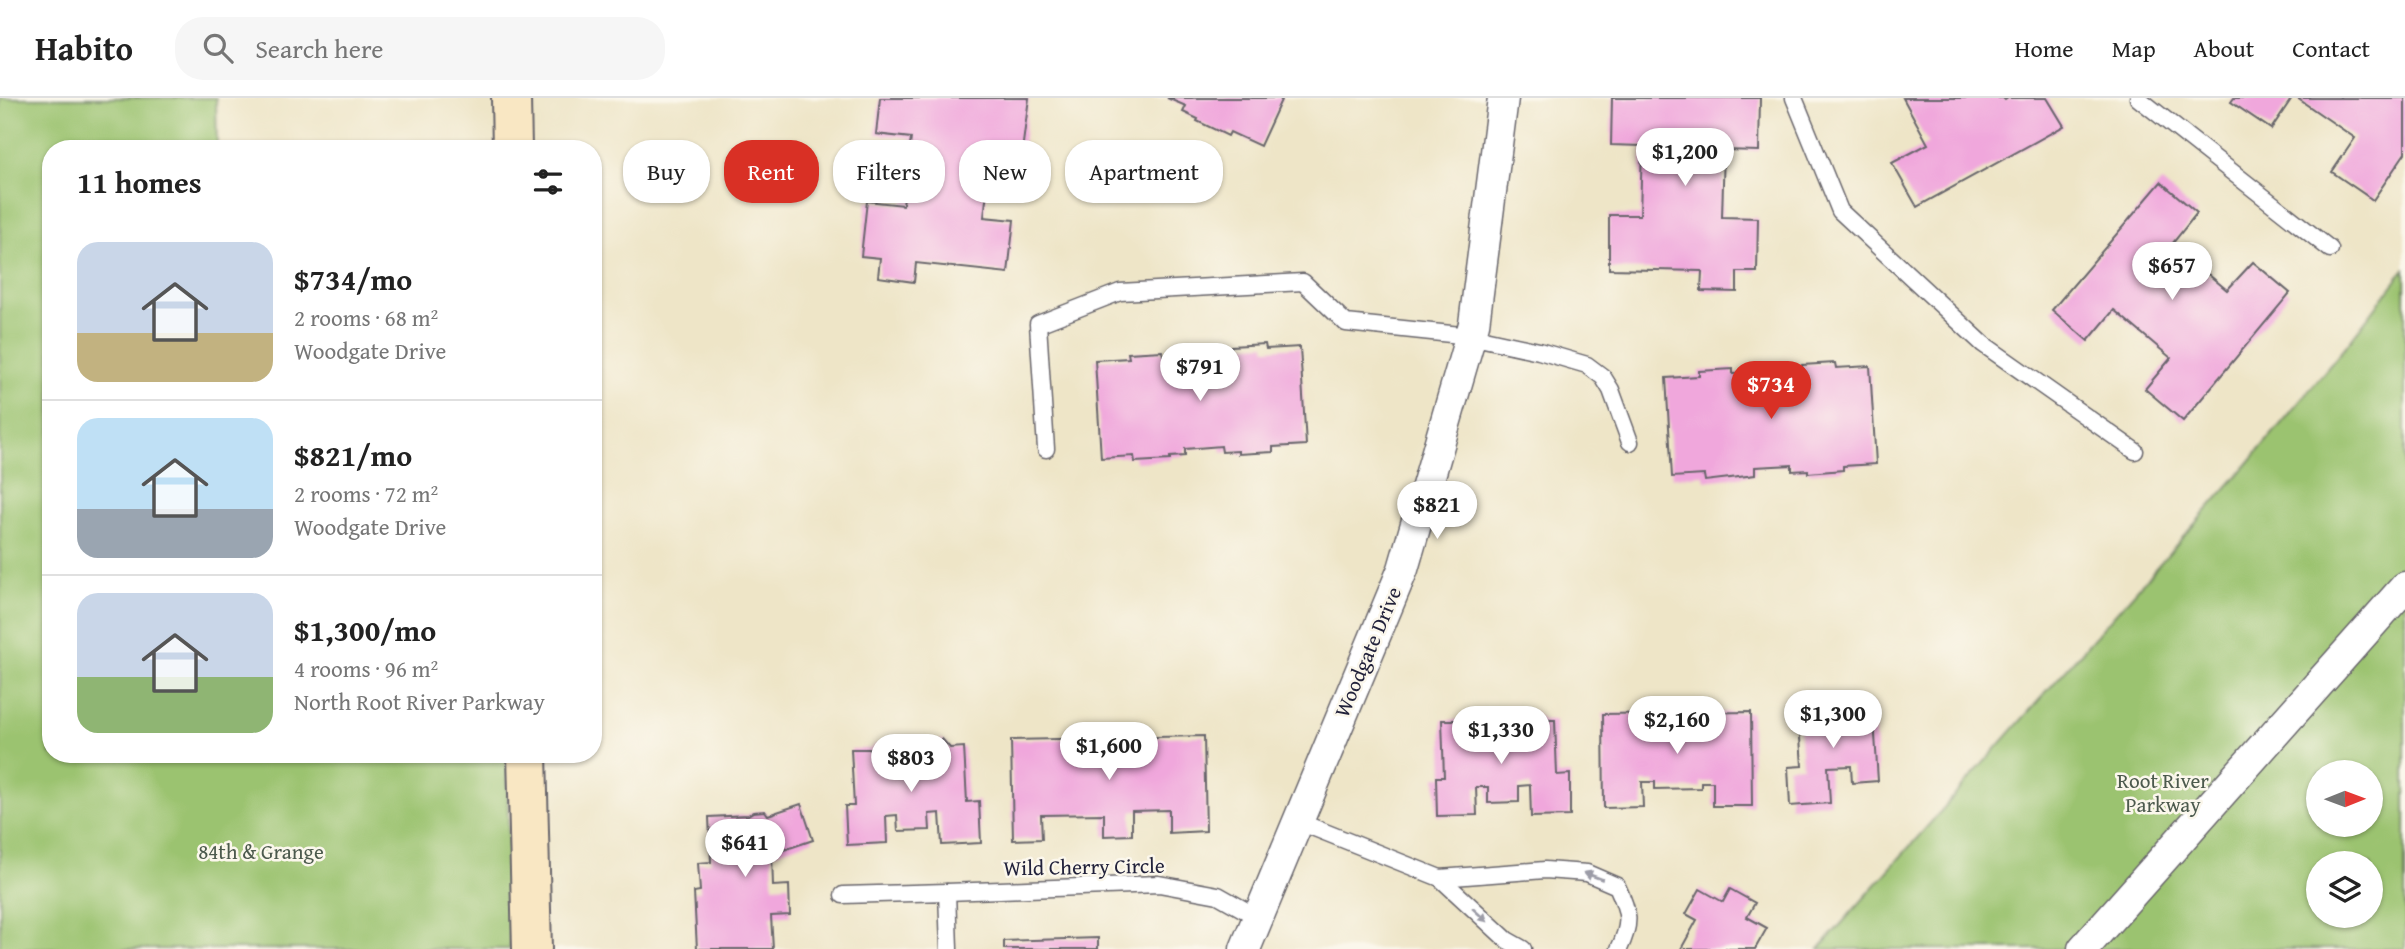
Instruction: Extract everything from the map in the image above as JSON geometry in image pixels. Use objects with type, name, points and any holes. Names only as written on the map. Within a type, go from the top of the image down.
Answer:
[{"type":"street","points":[[511,98],[512,140]]},
{"type":"street","name":"Woodgate Drive","points":[[1245,949],[1403,569],[1474,324],[1503,98]]},
{"type":"street","points":[[2083,949],[2405,587]]},
{"type":"street","points":[[527,763],[532,949]]},
{"type":"lane","points":[[1794,98],[1840,211],[1983,344],[2135,451]]},
{"type":"lane","points":[[2138,98],[2330,249]]},
{"type":"lane","points":[[1046,449],[1038,324],[1120,292],[1303,282],[1346,323],[1470,336],[1587,365],[1603,377],[1611,390],[1630,442]]},
{"type":"lane","points":[[1297,821],[1440,878],[1507,940],[1524,949]]},
{"type":"lane","points":[[1440,878],[1545,870],[1587,873],[1617,886],[1628,909],[1626,933],[1619,949]]},
{"type":"lane","name":"Wild Cherry Circle","points":[[843,895],[1159,884],[1218,895],[1258,917]]},
{"type":"lane","points":[[947,892],[949,949]]},
{"type":"green space","name":"84th & Grange","points":[[0,98],[216,98],[217,140],[42,140],[42,763],[507,763],[510,949],[0,949]]},
{"type":"green space","name":"Root River Parkway","points":[[2405,269],[2405,949],[1819,949],[2245,467],[2346,346]]},
{"type":"building","points":[[880,98],[1029,98],[1023,140],[959,140],[959,203],[986,203],[984,217],[1014,220],[1008,273],[916,263],[914,282],[878,277],[880,258],[861,256],[867,203],[945,203],[945,140],[911,140],[876,134]]},
{"type":"building","points":[[1167,98],[1282,98],[1260,146],[1230,132],[1228,136],[1197,121],[1198,119],[1183,112],[1186,106]]},
{"type":"building","points":[[1612,98],[1760,98],[1759,151],[1724,150],[1722,217],[1758,218],[1757,272],[1737,272],[1737,292],[1701,291],[1702,271],[1609,269],[1609,215],[1640,215],[1642,146],[1611,145]]},
{"type":"building","points":[[1903,98],[2047,98],[2064,126],[1917,207],[1892,163],[1928,144]]},
{"type":"building","points":[[2234,98],[2292,98],[2271,129],[2231,102]]},
{"type":"building","points":[[2297,98],[2405,98],[2405,153],[2373,200],[2332,172],[2355,138]]},
{"type":"building","points":[[2161,182],[2197,213],[2172,244],[2227,290],[2253,262],[2290,293],[2183,421],[2145,389],[2171,358],[2114,310],[2088,341],[2052,310]]},
{"type":"building","points":[[1265,344],[1266,349],[1300,347],[1306,445],[1273,447],[1273,452],[1238,454],[1238,451],[1222,452],[1221,446],[1185,449],[1185,456],[1170,457],[1170,460],[1135,462],[1134,456],[1101,458],[1095,360],[1129,358],[1128,353],[1162,351],[1163,355],[1180,354],[1180,360],[1216,358],[1215,350]]},
{"type":"building","points":[[1835,363],[1836,368],[1870,366],[1876,464],[1843,466],[1843,470],[1808,473],[1808,470],[1792,471],[1792,465],[1755,467],[1755,475],[1705,481],[1704,475],[1672,477],[1666,378],[1699,376],[1699,371],[1733,369],[1733,374],[1750,373],[1750,379],[1786,376],[1786,369]]},
{"type":"building","points":[[1836,701],[1842,707],[1873,704],[1878,781],[1852,783],[1851,766],[1828,767],[1830,803],[1790,806],[1788,767],[1802,766],[1798,709],[1819,708],[1824,702]]},
{"type":"building","points":[[1533,711],[1542,720],[1555,720],[1557,775],[1570,774],[1570,816],[1531,817],[1530,785],[1519,786],[1519,802],[1488,803],[1488,787],[1476,787],[1477,815],[1437,816],[1436,777],[1444,777],[1442,720],[1462,720],[1468,715],[1481,715],[1486,720],[1525,719]]},
{"type":"building","points":[[1751,712],[1752,806],[1713,806],[1713,782],[1701,782],[1701,788],[1655,789],[1655,782],[1642,782],[1643,807],[1604,808],[1603,714]]},
{"type":"building","points":[[1204,736],[1206,831],[1169,833],[1169,810],[1132,811],[1132,835],[1104,836],[1104,814],[1041,815],[1042,839],[1013,840],[1011,740]]},
{"type":"building","points":[[942,739],[950,748],[964,747],[967,802],[979,801],[981,843],[942,845],[940,813],[929,814],[930,830],[898,831],[897,815],[886,816],[887,843],[847,845],[845,806],[854,806],[851,749],[871,749],[876,744],[889,744],[894,749],[934,747]]},
{"type":"building","points":[[801,804],[813,840],[772,854],[773,886],[789,885],[790,915],[771,916],[773,949],[697,949],[694,892],[700,891],[698,863],[711,862],[709,817],[748,815],[765,811],[768,815]]},
{"type":"building","points":[[1700,889],[1723,902],[1730,889],[1755,903],[1747,917],[1767,928],[1755,949],[1681,949],[1697,920],[1686,914]]},
{"type":"building","points":[[1098,938],[1098,949],[1004,949],[1004,941]]}]
